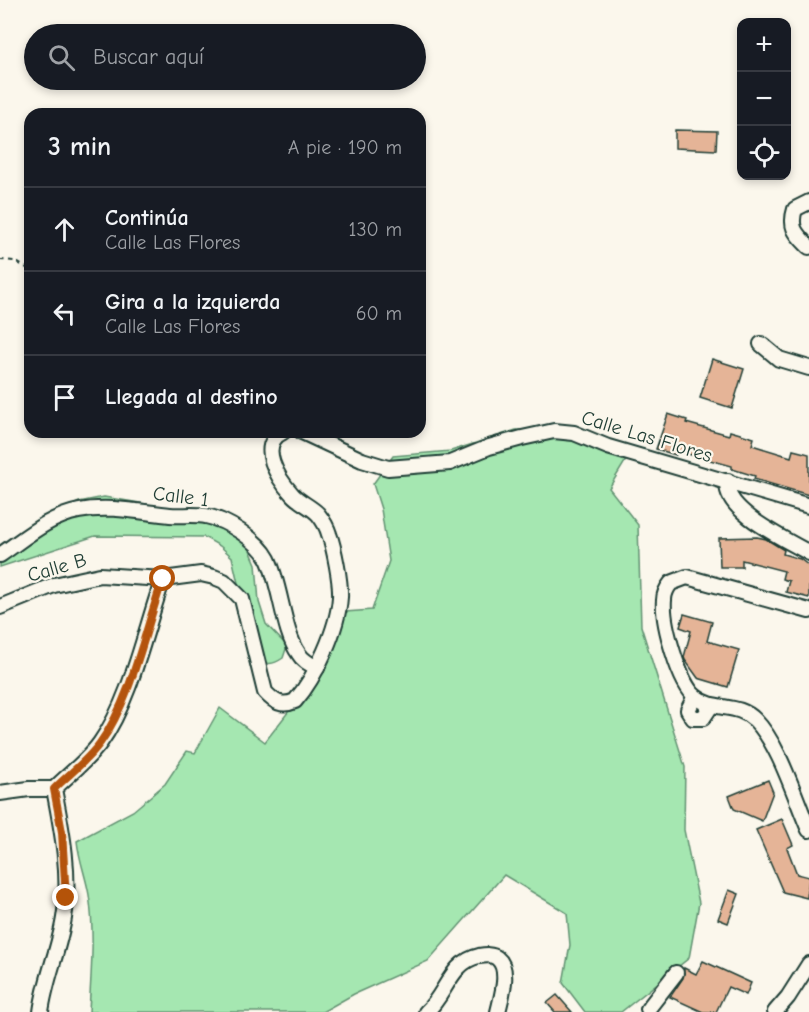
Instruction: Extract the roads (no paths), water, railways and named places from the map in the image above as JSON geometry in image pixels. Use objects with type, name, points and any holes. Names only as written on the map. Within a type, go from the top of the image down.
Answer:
[{"type":"street","points":[[809,202],[795,209],[792,221],[796,233],[809,247]]},
{"type":"street","points":[[761,344],[778,359],[809,368]]},
{"type":"street","name":"Calle Las Flores","points":[[315,438],[362,460],[388,468],[450,464],[489,447],[554,431],[574,433],[608,447],[809,506]]},
{"type":"street","points":[[0,794],[29,789],[54,789],[87,759],[112,724],[124,699],[163,579],[201,574],[224,581],[233,589],[242,599],[265,692],[272,700],[284,704],[295,701],[317,668],[329,642],[340,596],[335,556],[328,532],[318,514],[292,494],[272,461],[272,444],[276,438]]},
{"type":"street","points":[[728,481],[730,497],[748,518],[809,553]]},
{"type":"street","name":"Calle 1","points":[[0,555],[23,537],[65,515],[80,511],[134,510],[171,515],[207,516],[247,535],[258,545],[267,559],[276,582],[297,653],[303,660],[317,668]]},
{"type":"street","name":"Calle B","points":[[0,607],[54,585],[100,575],[163,579]]},
{"type":"street","points":[[809,611],[696,578],[681,578],[671,583],[664,599],[664,612],[672,651],[694,696],[688,710],[693,718],[703,718],[711,706],[731,707],[755,720],[776,752],[809,830]]},
{"type":"street","points":[[41,1012],[44,992],[64,919],[66,898],[62,832],[54,789]]},
{"type":"street","points":[[426,1012],[435,1003],[461,965],[468,959],[489,955],[498,958],[503,967],[504,981],[498,1012]]},
{"type":"street","points":[[775,1012],[788,997],[809,964]]},
{"type":"street","points":[[649,1011],[676,973]]}]
